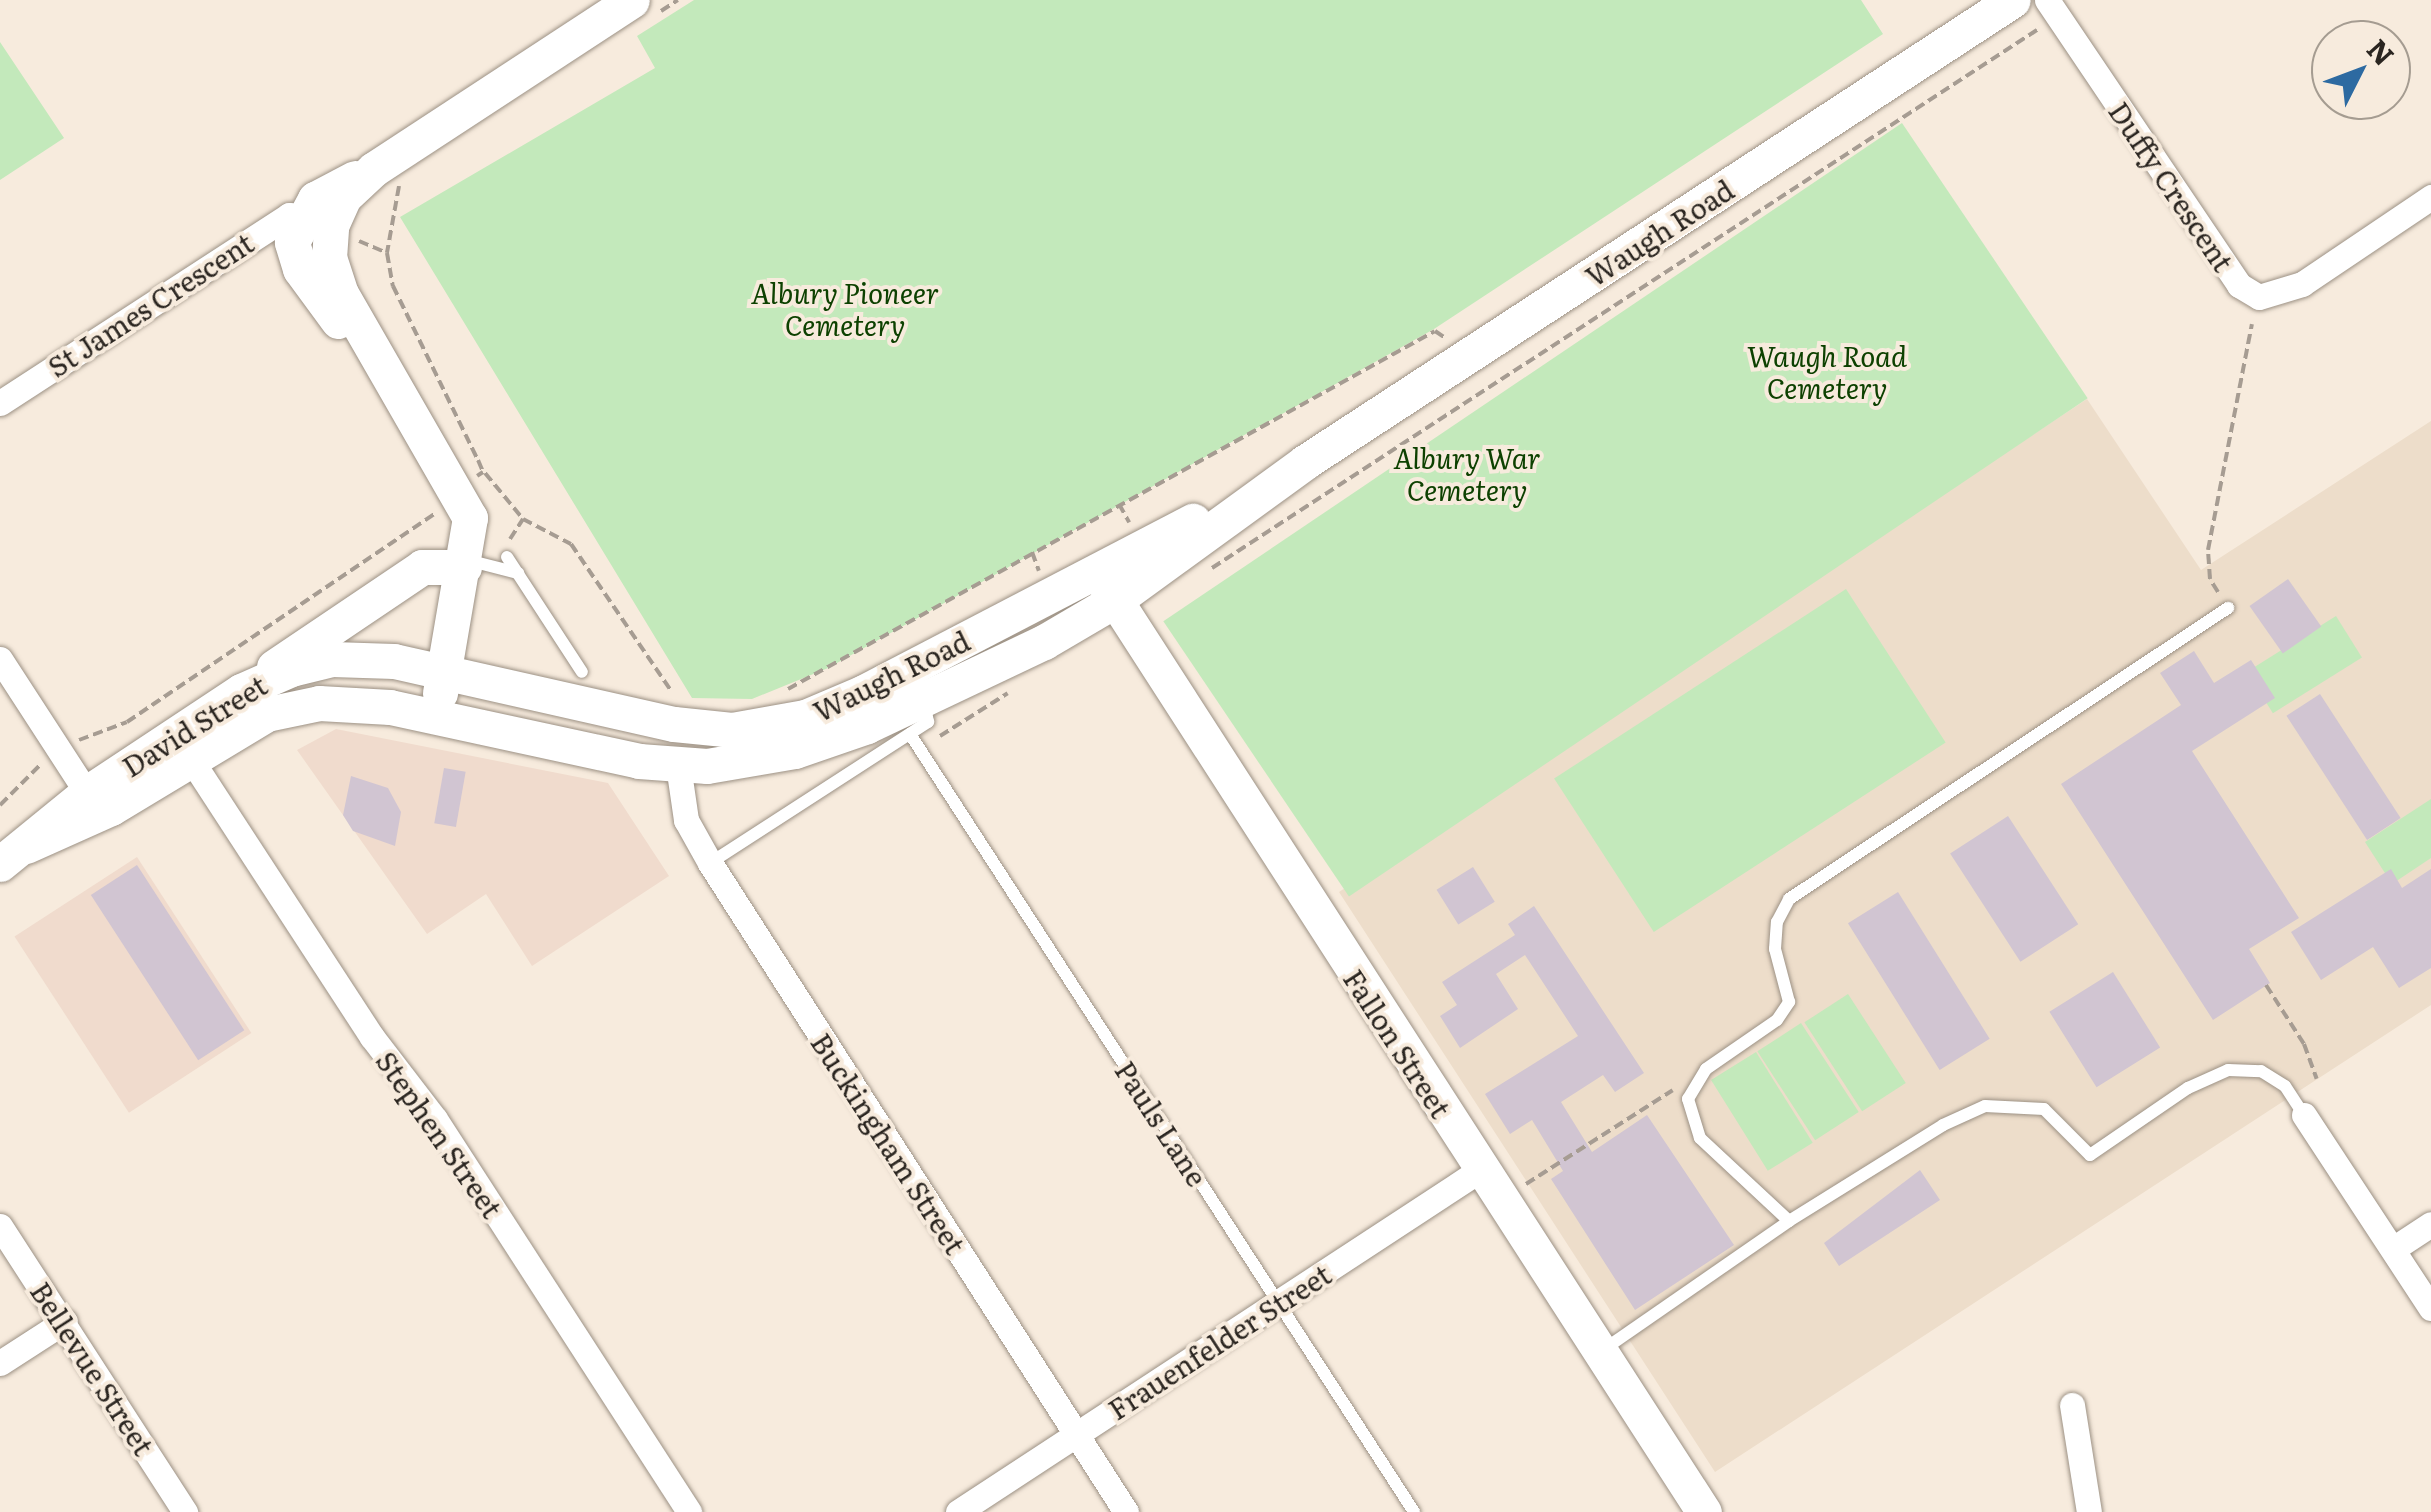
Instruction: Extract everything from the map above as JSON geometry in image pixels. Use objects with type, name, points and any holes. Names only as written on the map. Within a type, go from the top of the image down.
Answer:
[{"type":"main road","points":[[435,716],[465,563],[471,481],[399,397],[300,269],[292,242],[326,226],[344,197],[391,171],[632,0]]},
{"type":"main road","name":"Waugh Road","points":[[435,716],[678,765],[734,764],[794,751],[924,700],[1305,462],[2013,0]]},
{"type":"main road","points":[[241,690],[422,567],[465,563]]},
{"type":"main road","name":"Waugh Road","points":[[444,670],[674,724],[732,730],[805,717],[1106,586]]},
{"type":"main road","name":"Fallon Street","points":[[1106,586],[1704,1512]]},
{"type":"main road","name":"David Street","points":[[13,855],[87,792],[241,690],[332,659],[444,670]]},
{"type":"main road","name":"David Street","points":[[13,855],[111,808],[190,758],[291,707],[350,702],[435,716]]},
{"type":"street","name":"Duffy Crescent","points":[[2048,0],[2239,284],[2259,297],[2302,284],[2431,196]]},
{"type":"street","name":"St James Crescent","points":[[0,403],[264,230],[326,226]]},
{"type":"street","points":[[0,659],[87,792]]},
{"type":"street","name":"Stephen Street","points":[[190,758],[372,1037],[435,1118],[689,1512]]},
{"type":"street","name":"Buckingham Street","points":[[678,765],[686,820],[710,863],[1126,1512]]},
{"type":"street","points":[[2304,1115],[2431,1308]]},
{"type":"street","name":"Frauenfelder Street","points":[[958,1512],[1480,1170]]},
{"type":"street","points":[[2393,1249],[2431,1224]]},
{"type":"street","name":"Bellevue Street","points":[[0,1226],[185,1512]]},
{"type":"street","points":[[0,1363],[65,1321]]},
{"type":"street","points":[[2072,1405],[2089,1512]]},
{"type":"lane","points":[[507,557],[582,672]]},
{"type":"lane","points":[[465,563],[518,573]]},
{"type":"lane","points":[[1789,1221],[1700,1138],[1688,1099],[1694,1081],[1777,1020],[1789,1002],[1775,949],[1777,922],[1811,878],[2228,608]]},
{"type":"lane","name":"Waugh Road","points":[[910,734],[928,722],[924,700]]},
{"type":"lane","points":[[710,863],[910,734]]},
{"type":"lane","name":"Pauls Lane","points":[[910,734],[1414,1512]]},
{"type":"lane","points":[[1601,1352],[1789,1221],[1942,1124],[1985,1106],[2044,1109],[2090,1155],[2188,1088],[2228,1070],[2261,1071],[2286,1086],[2304,1115]]},
{"type":"path","points":[[1202,574],[1986,62],[2040,28],[2050,32]]},
{"type":"path","points":[[391,171],[395,199],[387,253],[393,286],[471,481],[523,519],[572,544],[684,708]]},
{"type":"path","points":[[326,226],[387,253]]},
{"type":"path","points":[[2228,608],[2210,579],[2208,550],[2252,324]]},
{"type":"path","points":[[773,698],[1435,331]]},
{"type":"path","points":[[0,806],[60,752],[128,722],[302,609],[425,525],[471,481]]},
{"type":"path","points":[[507,557],[512,528],[523,519]]},
{"type":"path","points":[[2266,985],[2304,1044],[2317,1079]]},
{"type":"path","points":[[1526,1184],[1650,1099],[1694,1081]]},
{"type":"shaded area","points":[[2087,399],[2201,570],[2431,421],[2431,1005],[1715,1472],[1339,892]]},
{"type":"shaded area","points":[[336,729],[608,783],[669,876],[532,966],[486,894],[427,934],[297,750]]},
{"type":"shaded area","points":[[137,857],[251,1033],[129,1113],[15,937]]},
{"type":"green space","name":"Albury Pioneer Cemetery","points":[[694,0],[1861,0],[1883,34],[1434,329],[828,668],[752,699],[692,698],[400,217],[655,68],[637,36]]},
{"type":"green space","points":[[0,42],[64,138],[0,180]]},
{"type":"green space","name":"Waugh Road Cemetery","points":[[1902,123],[2088,398],[1349,896],[1163,621]]},
{"type":"green space","points":[[1846,589],[1946,742],[1654,932],[1554,779]]},
{"type":"green space","points":[[2336,616],[2362,658],[2273,713],[2247,672]]},
{"type":"green space","points":[[2431,799],[2431,858],[2392,884],[2365,842]]},
{"type":"green space","points":[[1848,994],[1906,1083],[1862,1111],[1804,1022]]},
{"type":"green space","points":[[1801,1023],[1859,1112],[1815,1140],[1757,1051]]},
{"type":"green space","points":[[1756,1052],[1813,1143],[1768,1171],[1711,1080]]},
{"type":"building","points":[[2288,579],[2321,627],[2283,653],[2249,606]]},
{"type":"building","points":[[2194,651],[2214,683],[2251,660],[2275,698],[2192,751],[2299,918],[2249,949],[2270,983],[2213,1020],[2061,784],[2181,705],[2160,673]]},
{"type":"building","points":[[2320,694],[2401,818],[2367,840],[2286,716]]},
{"type":"building","points":[[444,768],[466,772],[456,827],[434,823]]},
{"type":"building","points":[[351,776],[388,788],[401,812],[395,846],[353,831],[343,815]]},
{"type":"building","points":[[2008,816],[2078,924],[2020,962],[1950,854]]},
{"type":"building","points":[[137,865],[244,1030],[198,1060],[91,895]]},
{"type":"building","points":[[1473,867],[1495,902],[1458,925],[1437,890]]},
{"type":"building","points":[[2391,869],[2402,888],[2431,869],[2431,968],[2399,988],[2373,947],[2321,980],[2291,932]]},
{"type":"building","points":[[1898,892],[1990,1039],[1940,1070],[1848,923]]},
{"type":"building","points":[[1534,906],[1644,1073],[1615,1092],[1603,1075],[1561,1102],[1592,1152],[1647,1115],[1734,1245],[1635,1310],[1551,1179],[1563,1171],[1532,1120],[1510,1134],[1485,1094],[1578,1036],[1525,955],[1496,974],[1518,1009],[1460,1048],[1440,1016],[1457,1005],[1442,982],[1515,935],[1508,924]]},
{"type":"building","points":[[2113,972],[2160,1047],[2097,1087],[2049,1012]]},
{"type":"building","points":[[1920,1170],[1940,1200],[1839,1266],[1824,1243]]},
{"type":"park label","name":"Albury War Cemetery","points":[[1467,473]]}]
